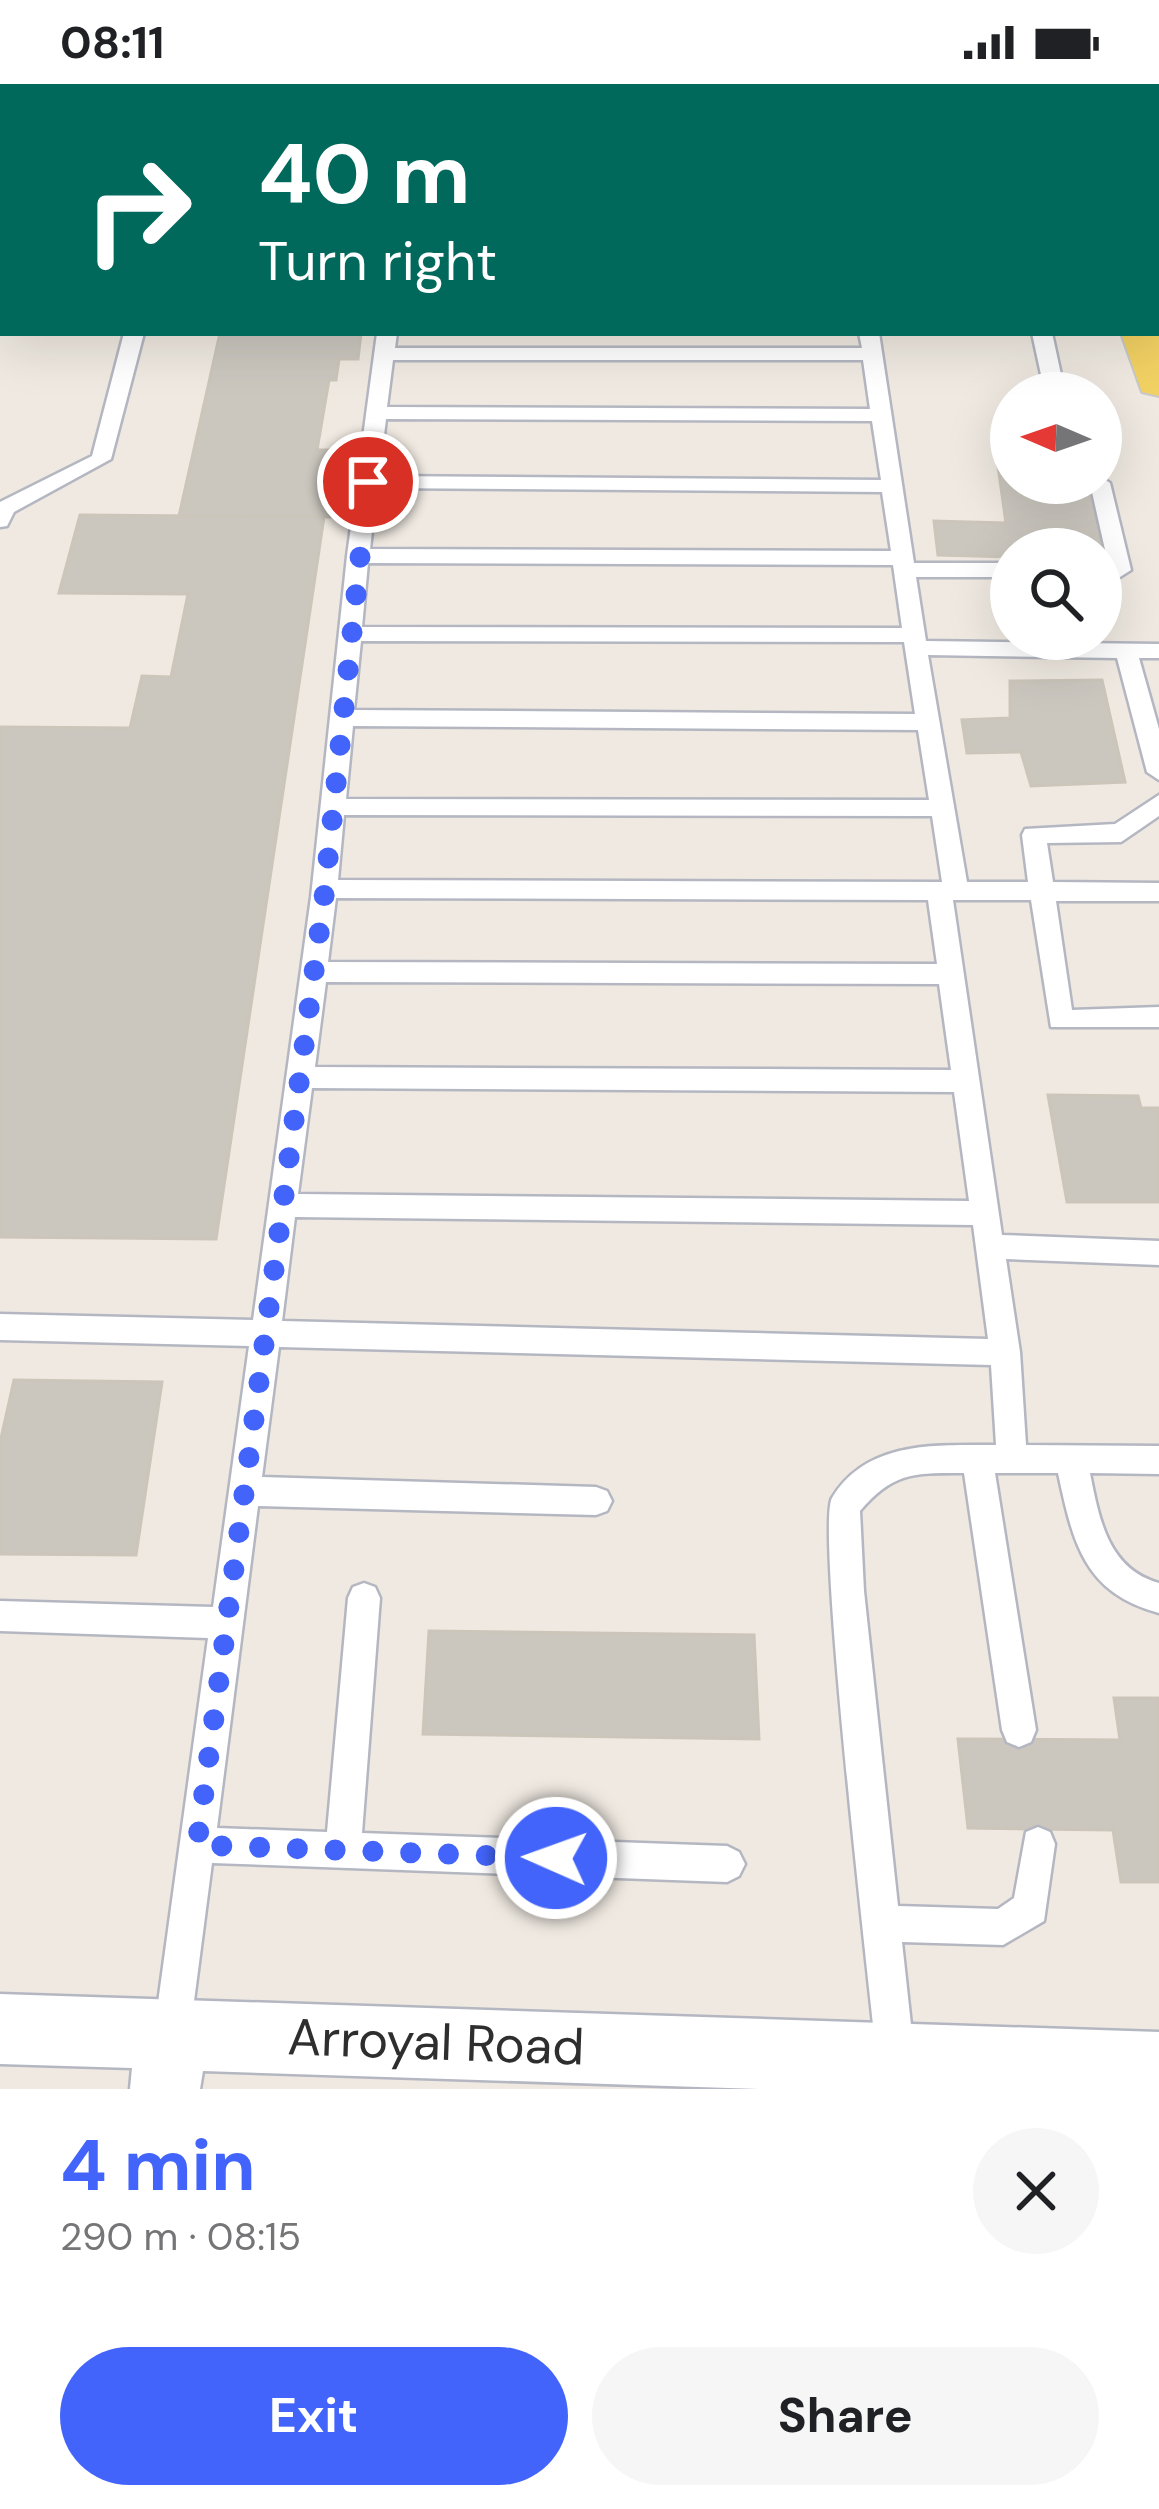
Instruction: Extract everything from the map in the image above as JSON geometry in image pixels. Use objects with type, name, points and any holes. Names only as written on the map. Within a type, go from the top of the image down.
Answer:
[{"type":"main road","points":[[1145,336],[1159,382]]},
{"type":"street","name":"Arroyal Road","points":[[0,2029],[169,2061],[898,2073],[1159,2067]]},
{"type":"lane","points":[[0,521],[5,508],[100,459],[133,336]]},
{"type":"lane","points":[[1043,336],[1050,372]]},
{"type":"lane","points":[[169,2061],[325,889],[358,556],[386,344],[871,343],[943,808],[951,974],[1006,1352],[1012,1459]]},
{"type":"lane","points":[[377,413],[882,415]]},
{"type":"lane","points":[[368,482],[892,486]]},
{"type":"lane","points":[[358,556],[990,569]]},
{"type":"lane","points":[[350,634],[915,641],[1159,651]]},
{"type":"lane","points":[[1126,651],[1159,772]]},
{"type":"lane","points":[[342,718],[928,722]]},
{"type":"lane","points":[[1159,803],[1121,833],[1034,835],[1060,1020],[1159,1017]]},
{"type":"lane","points":[[333,807],[943,808]]},
{"type":"lane","points":[[325,889],[1159,892]]},
{"type":"lane","points":[[314,972],[951,974]]},
{"type":"lane","points":[[299,1076],[966,1081]]},
{"type":"lane","points":[[281,1205],[985,1213]]},
{"type":"lane","points":[[990,1246],[1159,1253]]},
{"type":"lane","points":[[0,1327],[1006,1352]]},
{"type":"lane","points":[[898,2073],[844,1507],[872,1474],[917,1459],[1159,1460]]},
{"type":"lane","points":[[977,1459],[1019,1730]]},
{"type":"lane","points":[[1071,1459],[1092,1547],[1129,1591],[1159,1598]]},
{"type":"lane","points":[[243,1491],[596,1501]]},
{"type":"lane","points":[[344,1850],[364,1598]]},
{"type":"lane","points":[[0,1616],[226,1623]]},
{"type":"lane","points":[[882,1923],[1003,1927],[1031,1908],[1038,1844]]},
{"type":"lane","points":[[197,1845],[727,1864]]},
{"type":"building","points":[[219,336],[361,336],[358,359],[339,359],[336,380],[329,380],[317,450],[328,450],[324,472],[334,473],[329,503],[339,503],[337,517],[179,516]]},
{"type":"building","points":[[1003,504],[1094,504],[1098,528],[990,528],[990,556],[938,555],[934,521],[1006,523]]},
{"type":"building","points":[[80,515],[324,517],[216,1239],[0,1237],[0,727],[130,728],[142,676],[171,677],[188,594],[59,593]]},
{"type":"building","points":[[1102,680],[1125,782],[1031,786],[1021,752],[967,753],[962,720],[1010,718],[1010,681]]},
{"type":"building","points":[[1048,1095],[1138,1096],[1141,1108],[1159,1108],[1159,1202],[1067,1202]]},
{"type":"building","points":[[14,1380],[162,1382],[136,1555],[0,1554],[0,1443]]},
{"type":"building","points":[[429,1631],[754,1635],[759,1739],[423,1734]]},
{"type":"building","points":[[1114,1698],[1159,1698],[1159,1882],[1121,1882],[1113,1830],[968,1828],[958,1739],[1120,1740]]},
{"type":"route","points":[[368,482],[324,897],[197,1845],[556,1858]]}]
